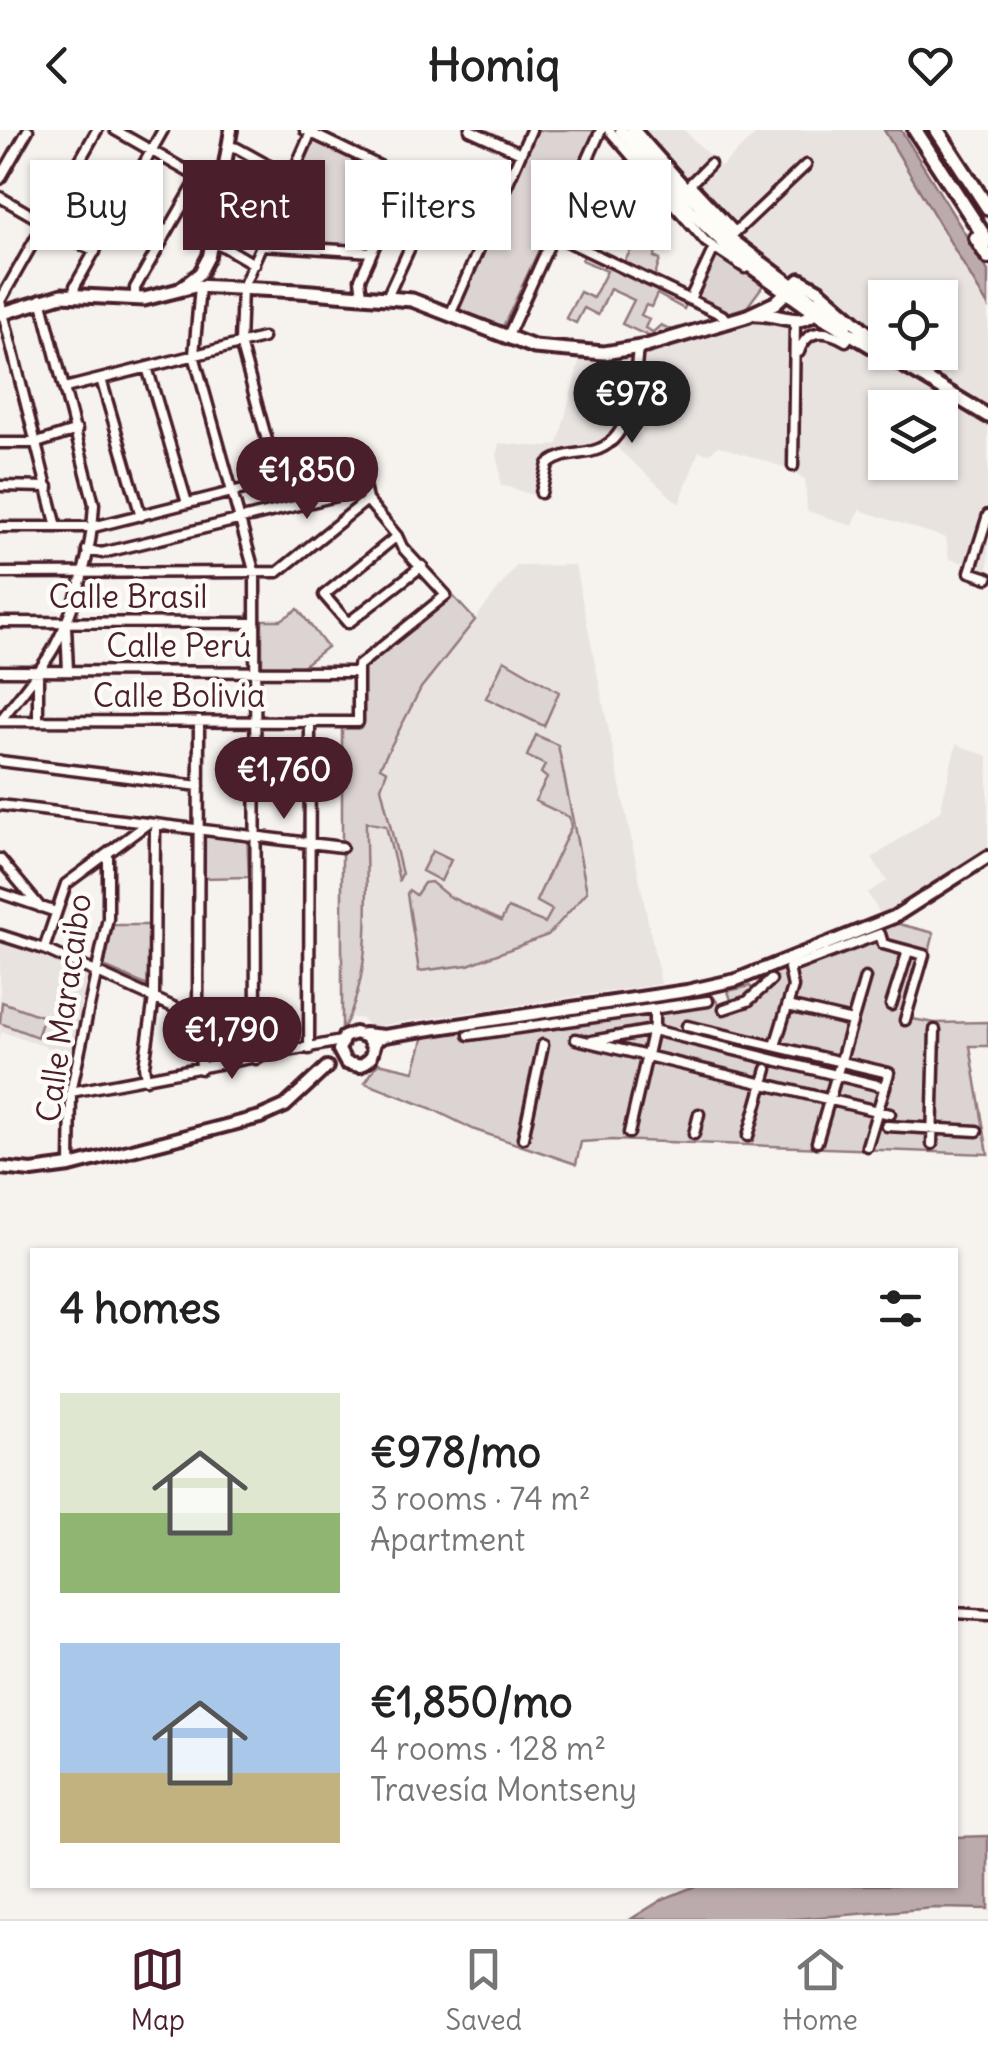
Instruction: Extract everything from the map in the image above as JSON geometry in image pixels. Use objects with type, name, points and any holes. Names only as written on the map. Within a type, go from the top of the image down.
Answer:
[{"type":"highway","points":[[915,130],[988,242]]},
{"type":"highway","points":[[940,130],[988,196]]},
{"type":"highway","points":[[940,130],[988,208]]},
{"type":"highway","points":[[924,144],[988,257]]},
{"type":"main road","points":[[225,160],[231,130]]},
{"type":"main road","points":[[621,130],[713,235],[765,277],[820,298],[810,319],[747,316]]},
{"type":"main road","points":[[633,130],[754,259],[851,334],[988,416]]},
{"type":"main road","points":[[197,282],[210,250]]},
{"type":"main road","points":[[204,266],[209,279],[228,288]]},
{"type":"main road","points":[[2,314],[41,299],[74,295],[135,299],[172,293],[197,282],[228,288],[412,300],[506,338],[542,349],[575,353],[638,348],[728,322],[775,303],[793,288]]},
{"type":"main road","points":[[792,320],[782,297],[793,288]]},
{"type":"main road","points":[[793,288],[868,336]]},
{"type":"main road","points":[[818,309],[868,337]]},
{"type":"main road","points":[[925,370],[988,407]]},
{"type":"main road","points":[[0,1168],[32,1171],[70,1166],[272,1112],[289,1103],[328,1067],[351,1033],[384,1036],[687,992],[736,980],[894,916],[988,857]]},
{"type":"main road","points":[[364,1034],[373,1049]]},
{"type":"main road","points":[[341,1052],[354,1066],[364,1064],[370,1059],[376,1040],[384,1036]]},
{"type":"street","points":[[0,179],[28,130]]},
{"type":"street","points":[[80,160],[97,130]]},
{"type":"street","points":[[115,130],[183,168]]},
{"type":"street","points":[[145,160],[163,130]]},
{"type":"street","points":[[470,130],[521,153]]},
{"type":"street","points":[[511,175],[531,130]]},
{"type":"street","points":[[587,160],[601,130]]},
{"type":"street","points":[[608,130],[714,248],[765,277]]},
{"type":"street","points":[[298,160],[309,131],[368,160]]},
{"type":"street","points":[[228,146],[259,160]]},
{"type":"street","points":[[687,187],[710,164]]},
{"type":"street","points":[[732,235],[806,165]]},
{"type":"street","points":[[0,198],[30,215]]},
{"type":"street","points":[[135,299],[135,288],[183,204]]},
{"type":"street","points":[[163,228],[167,230]]},
{"type":"street","points":[[690,299],[714,248]]},
{"type":"street","points":[[30,249],[0,301],[58,527]]},
{"type":"street","points":[[325,249],[372,252],[360,279],[362,296]]},
{"type":"street","points":[[74,295],[94,252],[91,250]]},
{"type":"street","points":[[229,250],[254,264]]},
{"type":"street","points":[[260,250],[242,289],[240,343],[278,480]]},
{"type":"street","points":[[392,298],[390,293],[409,250]]},
{"type":"street","points":[[450,315],[478,250]]},
{"type":"street","points":[[506,338],[545,250]]},
{"type":"street","points":[[586,250],[722,315],[728,322]]},
{"type":"street","points":[[197,282],[194,355],[256,574],[256,1059]]},
{"type":"street","points":[[0,722],[38,671],[66,622],[93,527],[94,504],[41,299]]},
{"type":"street","points":[[792,320],[796,361],[793,466]]},
{"type":"street","points":[[796,361],[802,343],[810,336],[825,332],[846,341],[851,334]]},
{"type":"street","points":[[65,388],[264,338]]},
{"type":"street","points":[[542,493],[548,464],[571,453],[606,446],[616,438],[632,395],[638,348]]},
{"type":"street","points":[[146,367],[188,503]]},
{"type":"street","points":[[102,378],[141,516]]},
{"type":"street","points":[[0,444],[36,443],[77,430]]},
{"type":"street","points":[[0,527],[93,527],[360,460],[368,500],[402,547],[446,595],[358,666],[358,672]]},
{"type":"street","points":[[0,486],[48,487]]},
{"type":"street","points":[[87,550],[102,553],[365,488]]},
{"type":"street","points":[[0,573],[278,572],[368,500]]},
{"type":"street","points":[[988,514],[970,572],[988,578]]},
{"type":"street","points":[[397,536],[324,595],[348,622],[422,566]]},
{"type":"street","name":"Calle Brasil","points":[[0,622],[255,623]]},
{"type":"street","points":[[66,622],[68,671]]},
{"type":"street","name":"Calle Perú","points":[[0,671],[358,672]]},
{"type":"street","points":[[38,671],[38,721]]},
{"type":"street","name":"Calle Bolivia","points":[[0,722],[358,722],[358,672]]},
{"type":"street","points":[[199,721],[201,1069]]},
{"type":"street","points":[[309,1049],[310,722]]},
{"type":"street","points":[[0,761],[198,786]]},
{"type":"street","points":[[0,805],[342,847]]},
{"type":"street","points":[[44,949],[66,884],[151,824]]},
{"type":"street","points":[[146,1079],[144,1066],[154,998],[151,824]]},
{"type":"street","name":"Calle Maracaibo","points":[[70,1166],[72,1092],[108,918],[108,856]]},
{"type":"street","points":[[0,859],[40,907]]},
{"type":"street","points":[[0,894],[56,912]]},
{"type":"street","points":[[775,1046],[793,987],[789,968],[880,934],[883,944],[924,955],[904,1020]]},
{"type":"street","points":[[0,935],[44,949],[198,1018]]},
{"type":"street","points":[[891,1005],[908,951]]},
{"type":"street","points":[[818,1142],[865,978]]},
{"type":"street","points":[[724,1009],[748,1001],[771,980]]},
{"type":"street","points":[[470,1035],[708,1001]]},
{"type":"street","points":[[788,1006],[852,1021]]},
{"type":"street","points":[[629,1133],[648,1055],[654,1009]]},
{"type":"street","points":[[686,1026],[889,1073],[867,1146]]},
{"type":"street","points":[[588,1042],[653,1030],[885,1086]]},
{"type":"street","points":[[932,1144],[936,1030]]},
{"type":"street","points":[[576,1039],[890,1114]]},
{"type":"street","points":[[523,1138],[543,1045]]},
{"type":"street","points":[[72,1092],[327,1046],[341,1052]]},
{"type":"street","points":[[750,1131],[767,1069]]},
{"type":"street","points":[[694,1134],[699,1114]]},
{"type":"street","points":[[887,1126],[977,1131]]},
{"type":"street","points":[[958,1613],[988,1615]]},
{"type":"shaded area","points":[[537,130],[595,130],[581,160],[531,160],[531,250],[539,250],[501,331],[456,313],[484,250],[511,250],[511,189]]},
{"type":"shaded area","points":[[644,130],[684,130],[721,167],[760,130],[893,130],[988,290],[988,578],[970,572],[972,565],[949,559],[946,538],[859,510],[853,526],[807,511],[805,479],[783,467],[719,446],[708,454],[699,451],[679,504],[616,447],[568,456],[553,466],[548,500],[501,485],[499,443],[547,447],[558,444],[581,354],[611,353],[741,318],[785,295],[780,275],[784,268],[725,223]]},
{"type":"shaded area","points":[[884,130],[901,130],[988,271],[988,306]]},
{"type":"shaded area","points":[[314,141],[353,160],[345,160],[345,246],[325,244],[325,160],[306,160]]},
{"type":"shaded area","points":[[631,250],[657,250],[654,257],[660,260],[654,278],[623,264]]},
{"type":"shaded area","points":[[585,253],[687,302],[684,309],[657,294],[651,307],[646,305],[641,315],[649,319],[645,328],[653,332],[661,325],[672,330],[650,337],[622,324],[634,300],[610,289],[598,315],[584,308],[576,323],[566,318],[580,292],[593,298],[607,271],[582,260]]},
{"type":"shaded area","points":[[712,253],[764,284],[747,307],[728,313],[692,295]]},
{"type":"shaded area","points":[[575,565],[661,984],[370,1027],[362,1019],[350,1017],[364,959],[367,759],[516,566]]},
{"type":"shaded area","points":[[453,596],[475,620],[421,688],[380,767],[387,771],[381,787],[402,874],[399,880],[386,826],[366,822],[364,956],[353,1007],[342,1031],[342,726],[362,725],[363,670]]},
{"type":"shaded area","points":[[298,609],[327,647],[301,667],[262,667],[262,620],[281,620]]},
{"type":"shaded area","points":[[504,660],[559,692],[544,726],[486,698]]},
{"type":"shaded area","points":[[536,735],[558,745],[587,892],[548,935],[468,965],[419,971],[407,894],[409,890],[416,895],[424,883],[431,882],[448,896],[501,921],[508,908],[545,923],[552,910],[536,901],[571,827],[569,817],[535,801],[547,778],[541,773],[545,765],[527,756]]},
{"type":"shaded area","points":[[956,744],[988,756],[988,857],[885,921],[867,893],[887,881],[872,858],[940,811]]},
{"type":"shaded area","points":[[202,831],[247,836],[249,877],[203,878]]},
{"type":"shaded area","points":[[432,851],[451,860],[441,881],[422,871]]},
{"type":"shaded area","points":[[895,923],[934,933],[912,1019],[935,1023],[988,1022],[988,1046],[970,1046],[988,1154],[612,1140],[581,1142],[576,1164],[475,1130],[365,1083],[378,1063],[414,1071],[424,1036],[711,993],[719,1005],[731,1000],[728,991],[750,986],[754,990],[783,964]]},
{"type":"shaded area","points":[[113,925],[149,925],[148,986],[104,967]]},
{"type":"shaded area","points":[[0,941],[90,976],[73,1056],[2,1032],[0,1038]]},
{"type":"shaded area","points":[[2,1002],[44,1017],[37,1037],[0,1023]]},
{"type":"shaded area","points":[[988,1836],[988,1909],[935,1908],[794,1919],[631,1919],[690,1888],[958,1888],[958,1837]]}]
